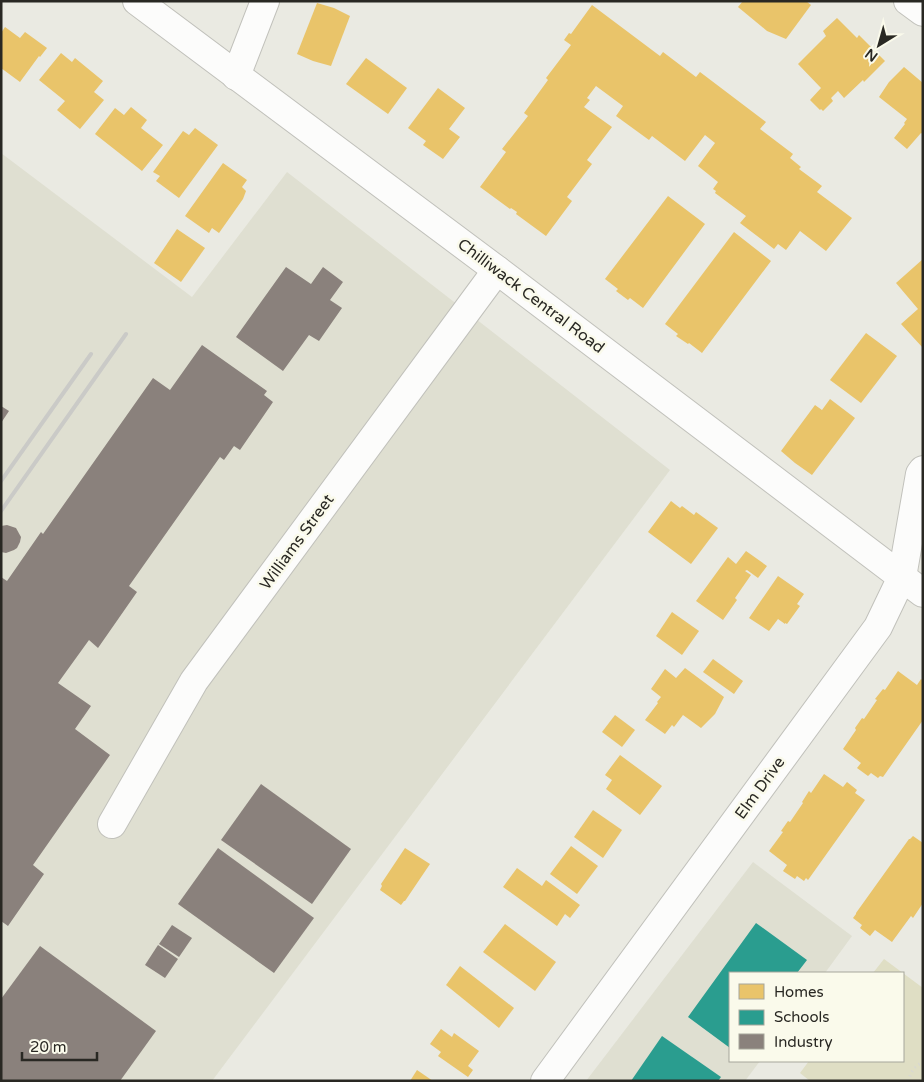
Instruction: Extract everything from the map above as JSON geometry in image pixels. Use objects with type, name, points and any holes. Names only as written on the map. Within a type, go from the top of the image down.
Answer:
[{"type":"street","name":"Chilliwack Central Road","points":[[137,1],[912,585]]},
{"type":"street","points":[[236,76],[266,1]]},
{"type":"street","points":[[908,1],[923,12]]},
{"type":"street","name":"Williams Street","points":[[112,824],[194,682],[496,270]]},
{"type":"street","name":"Elm Drive","points":[[544,1081],[878,627],[912,585],[920,474],[923,470]]},
{"type":"path","points":[[908,1081],[911,1071],[923,1063]]},
{"type":"shaded area","points":[[1,153],[192,297],[287,172],[670,470],[212,1081],[1,1081]]},
{"type":"shaded area","points":[[753,862],[852,936],[826,972],[729,972],[729,1062],[759,1062],[745,1081],[586,1081]]},
{"type":"green space","points":[[884,959],[902,972],[874,972]]},
{"type":"green space","points":[[904,974],[923,988],[923,1081],[810,1081],[800,1073],[808,1062],[904,1062]]},
{"type":"building: Homes","points":[[743,1],[806,1],[811,5],[786,39],[767,31],[738,7]]},
{"type":"building: Homes","points":[[317,3],[334,8],[350,16],[331,66],[297,54]]},
{"type":"building: Homes","points":[[592,5],[660,56],[663,52],[696,77],[700,72],[766,122],[760,129],[793,154],[790,158],[801,167],[799,169],[822,186],[817,192],[852,218],[826,251],[800,231],[786,250],[778,244],[774,249],[740,223],[746,216],[715,193],[716,191],[713,189],[718,182],[698,166],[715,143],[705,135],[685,161],[652,136],[649,140],[616,116],[623,106],[596,86],[587,98],[590,100],[584,107],[612,127],[587,160],[592,164],[567,197],[572,201],[546,236],[516,214],[517,212],[480,187],[506,152],[502,149],[528,116],[524,113],[548,80],[546,78],[571,45],[564,40],[569,33],[571,34]]},
{"type":"building: Homes","points":[[837,18],[857,38],[859,35],[885,61],[864,82],[863,80],[844,98],[838,91],[831,98],[833,101],[823,111],[810,100],[821,88],[798,64],[826,36],[823,31]]},
{"type":"building: Homes","points":[[5,27],[20,38],[25,32],[47,48],[20,82],[1,68],[1,33]]},
{"type":"building: Homes","points":[[61,53],[72,62],[75,58],[103,81],[94,92],[104,100],[80,129],[57,110],[65,101],[39,80]]},
{"type":"building: Homes","points":[[366,58],[407,88],[388,114],[346,84]]},
{"type":"building: Homes","points":[[904,67],[923,83],[923,134],[921,133],[907,149],[894,138],[907,119],[879,97],[889,82]]},
{"type":"building: Homes","points":[[438,88],[465,108],[449,129],[460,137],[443,159],[423,145],[426,141],[408,128]]},
{"type":"building: Homes","points":[[131,107],[147,120],[141,128],[163,145],[142,171],[95,134],[115,108],[124,115]]},
{"type":"building: Homes","points":[[195,128],[218,145],[179,198],[156,181],[160,176],[153,172],[183,131],[189,135]]},
{"type":"building: Homes","points":[[223,163],[247,180],[242,187],[246,191],[243,199],[219,233],[212,228],[209,233],[185,216]]},
{"type":"building: Homes","points":[[668,196],[705,224],[643,308],[630,298],[628,300],[616,291],[618,289],[605,279]]},
{"type":"building: Homes","points":[[177,229],[205,248],[181,282],[154,263]]},
{"type":"building: Homes","points":[[734,232],[771,261],[702,353],[676,336],[678,334],[665,324]]},
{"type":"building: Homes","points":[[923,259],[923,348],[901,324],[918,309],[896,283]]},
{"type":"building: Homes","points":[[866,333],[897,356],[861,403],[830,380]]},
{"type":"building: Homes","points":[[830,399],[855,418],[812,475],[781,451],[815,405],[822,410]]},
{"type":"building: Homes","points":[[671,501],[694,515],[696,512],[718,528],[691,564],[648,532]]},
{"type":"building: Homes","points":[[746,551],[767,566],[758,578],[747,570],[745,571],[751,575],[723,620],[696,601],[728,557],[736,564]]},
{"type":"building: Homes","points":[[778,576],[804,594],[797,604],[800,606],[787,624],[778,619],[769,631],[749,618]]},
{"type":"building: Homes","points":[[672,612],[699,631],[682,655],[656,636]]},
{"type":"building: Homes","points":[[713,659],[743,681],[734,694],[703,672]]},
{"type":"building: Homes","points":[[685,668],[724,697],[715,714],[701,728],[683,715],[674,727],[672,725],[665,734],[645,720],[661,697],[651,689],[665,669],[676,678]]},
{"type":"building: Homes","points":[[898,671],[917,685],[921,679],[923,681],[923,720],[883,777],[880,776],[878,778],[871,773],[868,776],[857,768],[861,763],[843,749],[856,730],[855,728],[862,718],[864,719],[877,700],[875,699],[883,689],[885,690]]},
{"type":"building: Homes","points":[[615,715],[635,730],[622,747],[602,732]]},
{"type":"building: Homes","points":[[620,755],[662,786],[640,815],[606,789],[612,780],[605,775]]},
{"type":"building: Homes","points":[[824,774],[843,787],[847,782],[857,790],[855,793],[865,800],[808,880],[806,878],[804,881],[797,876],[795,879],[783,871],[787,865],[769,851],[783,832],[781,831],[788,821],[790,822],[803,803],[809,791],[811,793]]},
{"type":"building: Homes","points":[[593,810],[622,830],[603,858],[574,837]]},
{"type":"building: Homes","points":[[913,836],[923,843],[923,903],[913,918],[911,916],[892,942],[875,930],[870,936],[860,928],[862,925],[853,918]]},
{"type":"building: Homes","points":[[571,846],[598,866],[577,894],[550,874]]},
{"type":"building: Homes","points":[[405,848],[430,864],[401,905],[380,890],[381,884]]},
{"type":"building: Homes","points":[[517,868],[542,886],[546,880],[580,905],[570,918],[565,914],[557,926],[503,887]]},
{"type":"building: Homes","points":[[505,924],[556,962],[535,991],[483,952]]},
{"type":"building: Homes","points":[[460,966],[514,1008],[499,1028],[446,985]]},
{"type":"building: Homes","points":[[441,1029],[452,1037],[454,1033],[479,1051],[468,1066],[473,1070],[468,1077],[438,1056],[441,1052],[430,1044]]},
{"type":"building: Homes","points":[[417,1070],[433,1081],[410,1081]]},
{"type":"building: Schools","points":[[756,923],[807,960],[798,972],[729,972],[729,1047],[688,1017]]},
{"type":"building: Schools","points":[[662,1036],[721,1077],[718,1081],[631,1081]]},
{"type":"building: Industry","points":[[286,267],[311,284],[323,267],[343,282],[330,300],[342,308],[319,341],[309,335],[283,371],[236,337]]},
{"type":"building: Industry","points":[[202,345],[267,391],[264,395],[273,402],[240,450],[234,446],[224,460],[220,457],[129,586],[137,592],[98,648],[89,640],[58,683],[91,706],[75,729],[110,755],[33,865],[44,874],[8,926],[1,921],[1,577],[7,581],[41,532],[43,534],[153,378],[170,390]]},
{"type":"building: Industry","points":[[1,406],[9,411],[1,423]]},
{"type":"building: Industry","points":[[7,525],[16,528],[21,537],[17,548],[6,553],[1,552],[1,526]]},
{"type":"building: Industry","points":[[261,784],[351,849],[312,904],[221,840]]},
{"type":"building: Industry","points":[[218,848],[314,918],[274,973],[178,904]]},
{"type":"building: Industry","points":[[172,925],[192,938],[179,957],[159,944]]},
{"type":"building: Industry","points":[[158,945],[178,959],[165,978],[145,965]]},
{"type":"building: Industry","points":[[40,946],[156,1031],[120,1081],[1,1081],[1,999]]},
{"type":"railway","points":[[1,511],[126,334]]},
{"type":"railway","points":[[1,481],[91,354]]}]
